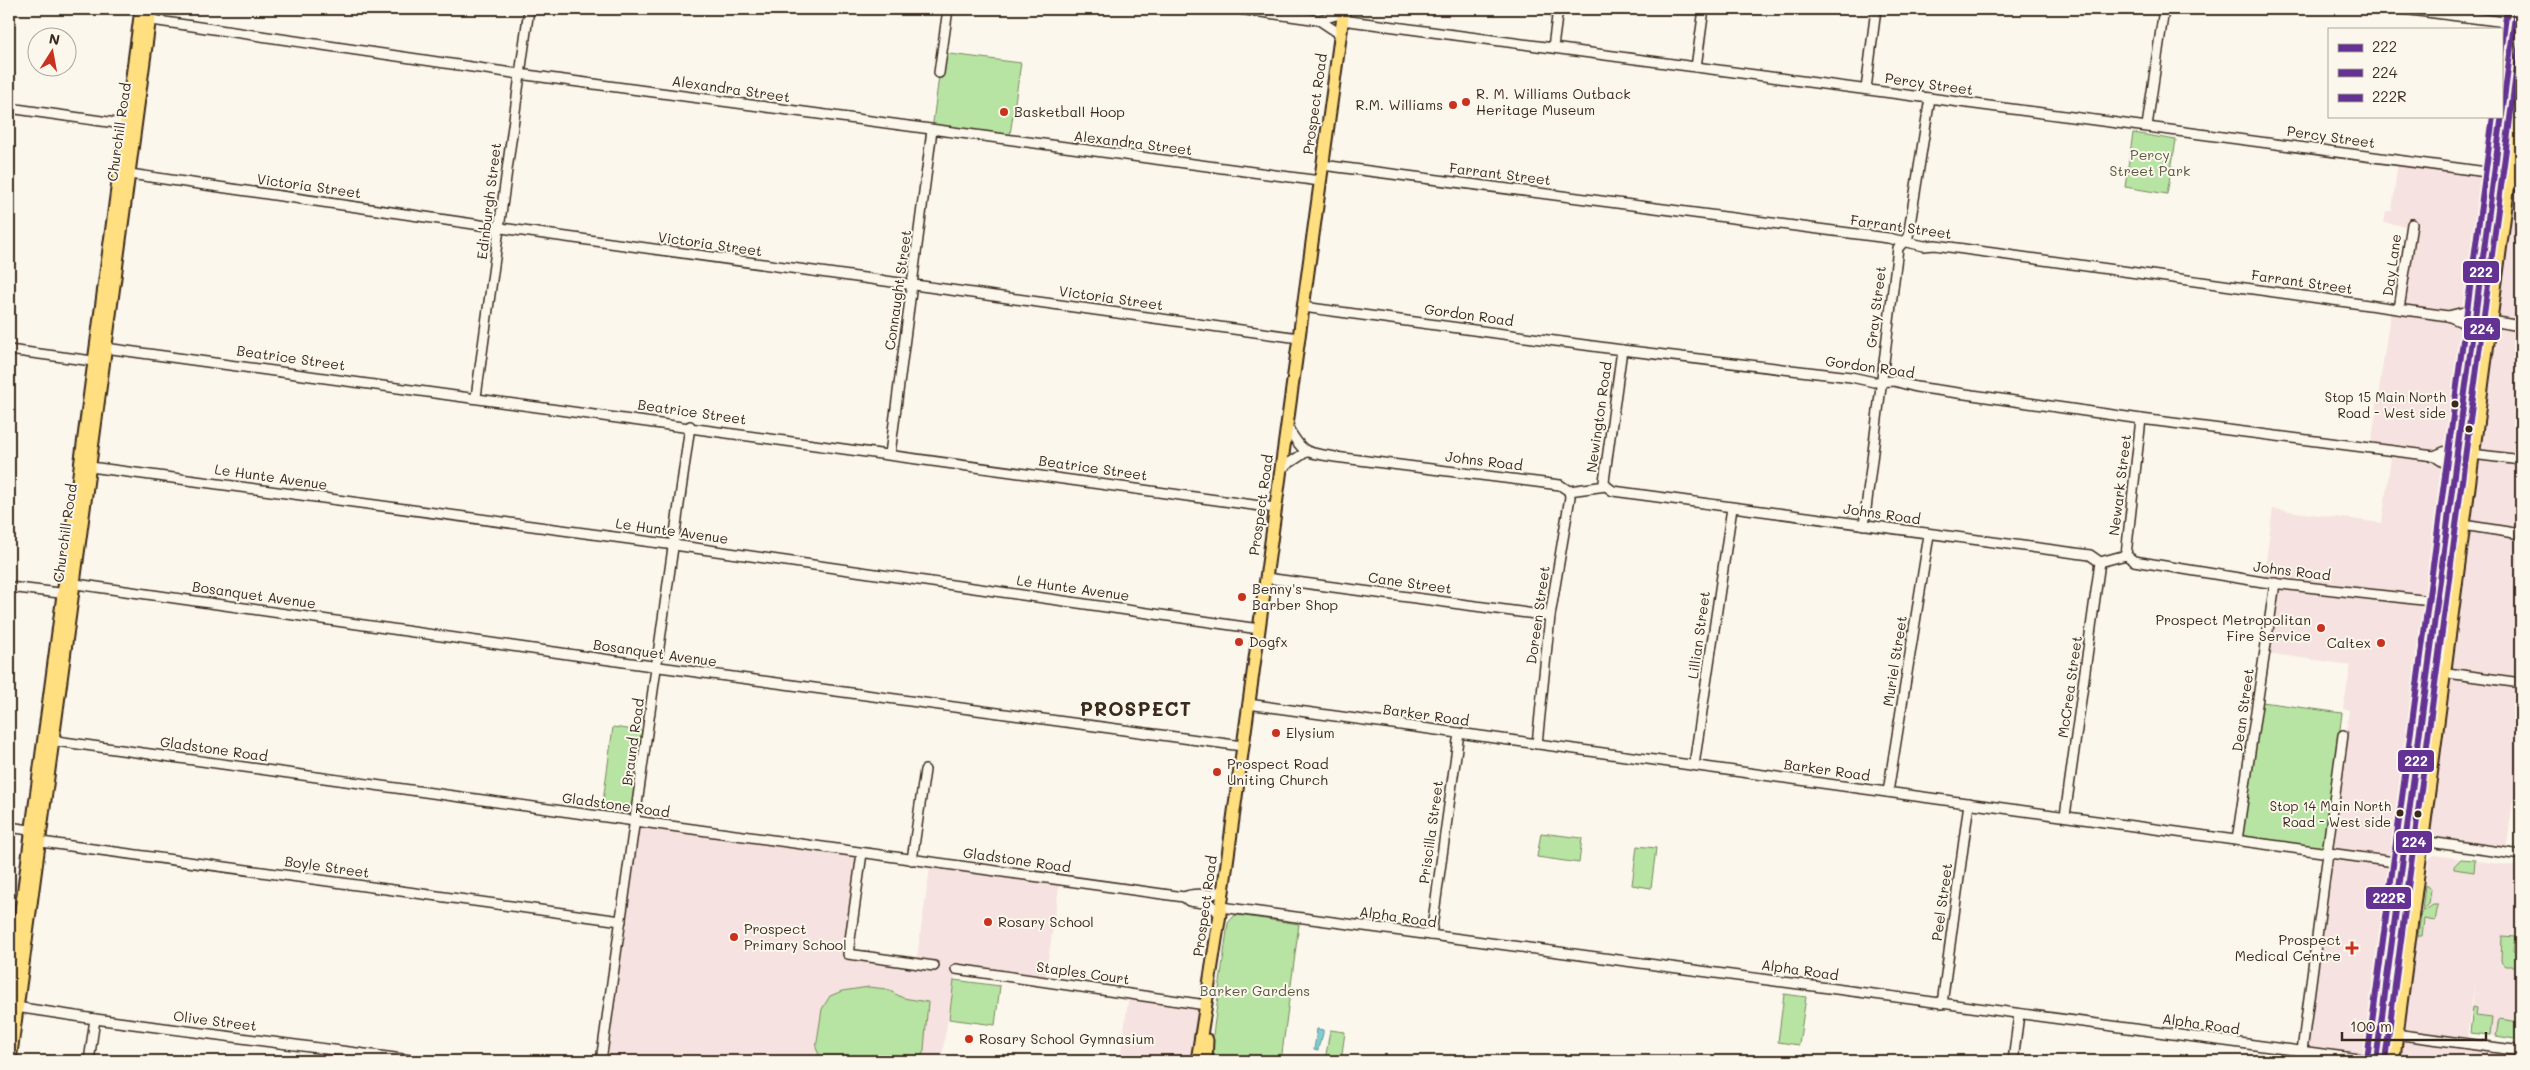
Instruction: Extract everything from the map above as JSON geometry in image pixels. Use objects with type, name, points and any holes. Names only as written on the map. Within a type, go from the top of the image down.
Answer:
[{"type":"highway","points":[[2375,1061],[2494,172],[2518,23],[2516,9]]},
{"type":"highway","points":[[2392,1061],[2490,322],[2514,185],[2510,163],[2521,80]]},
{"type":"highway","points":[[2460,425],[2465,444],[2472,454]]},
{"type":"main road","name":"Churchill Road","points":[[85,466],[93,360],[123,173],[145,14]]},
{"type":"main road","name":"Prospect Road","points":[[1197,1061],[1260,629],[1343,14]]},
{"type":"main road","name":"Churchill Road","points":[[10,1061],[12,1004],[85,466],[109,320],[123,173]]},
{"type":"main road","points":[[102,371],[93,360],[98,356],[109,320]]},
{"type":"main road","name":"Prospect Road","points":[[1206,1005],[1206,1061]]},
{"type":"street","name":"Edinburgh Street","points":[[476,397],[501,228],[519,74],[529,9]]},
{"type":"street","points":[[939,73],[948,9]]},
{"type":"street","points":[[1239,9],[1319,20],[1343,14]]},
{"type":"street","points":[[1553,48],[1558,9]]},
{"type":"street","points":[[1696,67],[1704,9]]},
{"type":"street","points":[[1866,89],[1876,9]]},
{"type":"street","points":[[2147,126],[2164,9]]},
{"type":"street","points":[[2403,9],[2518,23]]},
{"type":"street","name":"Alexandra Street","points":[[145,14],[519,74],[1320,181]]},
{"type":"street","name":"Percy Street","points":[[1343,14],[1553,48],[2494,172]]},
{"type":"street","points":[[1319,20],[1340,34]]},
{"type":"street","name":"Gray Street","points":[[1864,525],[1897,249],[1908,237],[1930,98]]},
{"type":"street","points":[[9,108],[130,125]]},
{"type":"street","name":"Connaught Street","points":[[890,454],[932,130]]},
{"type":"street","points":[[2494,172],[2510,163]]},
{"type":"street","name":"Farrant Street","points":[[1322,165],[2448,316],[2476,309]]},
{"type":"street","name":"Victoria Street","points":[[123,173],[912,286],[1299,338]]},
{"type":"street","points":[[2491,197],[2514,185]]},
{"type":"street","name":"Day Lane","points":[[2399,309],[2412,224]]},
{"type":"street","name":"Gordon Road","points":[[1303,307],[1622,350],[1842,376],[1874,382],[1894,381],[1916,387],[2142,419],[2434,456],[2458,446]]},
{"type":"street","points":[[2448,316],[2462,322],[2473,331],[2490,322],[2521,326]]},
{"type":"street","name":"Beatrice Street","points":[[105,348],[690,426],[1275,508]]},
{"type":"street","points":[[9,350],[93,360]]},
{"type":"street","name":"Newington Road","points":[[1606,486],[1604,480],[1622,350]]},
{"type":"street","name":"Newark Street","points":[[2126,555],[2142,419]]},
{"type":"street","name":"Braund Road","points":[[601,1061],[690,426]]},
{"type":"street","points":[[1282,468],[1306,452],[1297,444],[1288,428]]},
{"type":"street","name":"Johns Road","points":[[1306,452],[1560,484],[1569,491],[1606,486],[1613,491],[2090,556],[2100,562]]},
{"type":"street","points":[[2472,454],[2521,460]]},
{"type":"street","points":[[2434,456],[2448,465],[2454,474]]},
{"type":"street","name":"Le Hunte Avenue","points":[[85,466],[674,545],[1260,629]]},
{"type":"street","name":"Doreen Street","points":[[1537,744],[1550,616],[1570,497],[1569,491]]},
{"type":"street","name":"Lillian Street","points":[[1694,765],[1732,508]]},
{"type":"street","points":[[2462,525],[2521,534]]},
{"type":"street","name":"Muriel Street","points":[[1888,792],[1929,534]]},
{"type":"street","points":[[2100,562],[2126,555]]},
{"type":"street","name":"Johns Road","points":[[2126,555],[2134,561],[2275,584],[2452,604]]},
{"type":"street","name":"McCrea Street","points":[[2065,816],[2100,562]]},
{"type":"street","name":"Cane Street","points":[[1266,578],[1550,616]]},
{"type":"street","name":"Dean Street","points":[[2237,840],[2275,584]]},
{"type":"street","name":"Bosanquet Avenue","points":[[9,587],[68,589],[1242,746]]},
{"type":"street","points":[[2428,670],[2521,683]]},
{"type":"street","name":"Barker Road","points":[[1248,704],[2402,863]]},
{"type":"street","name":"Priscilla Street","points":[[1430,935],[1459,733]]},
{"type":"street","points":[[2302,1051],[2343,735]]},
{"type":"street","name":"Gladstone Road","points":[[48,740],[1184,897],[1196,894],[1213,895],[1222,890]]},
{"type":"street","points":[[912,860],[925,770]]},
{"type":"street","name":"Peel Street","points":[[1942,1004],[1969,803]]},
{"type":"street","name":"Boyle Street","points":[[9,827],[35,836],[621,921]]},
{"type":"street","points":[[2422,841],[2521,855]]},
{"type":"street","points":[[862,853],[848,954],[934,966]]},
{"type":"street","name":"Gladstone Road","points":[[1184,897],[1189,901],[1210,904],[1220,910]]},
{"type":"street","name":"Alpha Road","points":[[1220,910],[1430,935],[2375,1061]]},
{"type":"street","name":"Staples Court","points":[[956,969],[1206,1005]]},
{"type":"street","name":"Olive Street","points":[[12,1004],[95,1019],[418,1061]]},
{"type":"street","points":[[2014,1061],[2019,1014]]},
{"type":"street","points":[[89,1061],[95,1019]]},
{"type":"street","points":[[2395,1034],[2521,1052]]},
{"type":"shaded area","points":[[2521,120],[2521,766],[2517,799],[2513,799],[2506,853],[2413,840],[2400,939],[2417,942],[2429,859],[2434,855],[2521,867],[2521,1040],[2470,1033],[2475,981],[2466,1044],[2502,1049],[2501,1061],[2302,1061],[2349,710],[2343,709],[2351,665],[2265,653],[2275,584],[2263,582],[2273,509],[2382,523],[2392,450],[2371,446],[2391,308],[2397,309],[2408,226],[2384,223],[2386,211],[2392,211],[2398,160],[2503,174]]},
{"type":"shaded area","name":"Prospect Primary School","points":[[635,821],[862,853],[848,954],[916,963],[931,862],[1060,880],[1045,981],[956,969],[941,1061],[601,1061]]},
{"type":"shaded area","points":[[1129,994],[1206,1005],[1197,1061],[1120,1061]]},
{"type":"green space","points":[[942,53],[1021,63],[1009,141],[932,130]]},
{"type":"green space","name":"Percy Street Park","points":[[2133,133],[2176,140],[2167,194],[2125,187]]},
{"type":"green space","points":[[2262,702],[2342,713],[2325,849],[2241,839]]},
{"type":"green space","points":[[613,727],[648,732],[635,821],[601,816]]},
{"type":"green space","points":[[1541,833],[1582,838],[1579,863],[1537,857]]},
{"type":"green space","points":[[1637,846],[1656,848],[1651,888],[1632,885]]},
{"type":"green space","points":[[2461,859],[2475,860],[2474,872],[2454,869],[2454,866]]},
{"type":"green space","points":[[2425,885],[2431,889],[2429,904],[2422,911]]},
{"type":"green space","points":[[2433,905],[2438,905],[2435,921],[2424,919],[2422,936],[2418,936],[2421,913]]},
{"type":"green space","name":"Barker Gardens","points":[[1234,916],[1299,924],[1281,1061],[1239,1061],[1210,1057],[1228,923]]},
{"type":"green space","points":[[2502,936],[2515,937],[2513,951],[2521,954],[2521,966],[2506,966],[2501,961]]},
{"type":"green space","points":[[954,980],[1000,986],[995,1025],[949,1019]]},
{"type":"green space","points":[[869,987],[886,989],[903,998],[928,1002],[924,1050],[920,1061],[822,1061],[816,1048],[822,1009],[830,996],[842,991]]},
{"type":"green space","points":[[1784,994],[1806,997],[1799,1045],[1778,1042]]},
{"type":"green space","points":[[2473,1007],[2477,1008],[2476,1016],[2492,1018],[2490,1035],[2470,1033]]},
{"type":"green space","points":[[2521,1016],[2521,1040],[2496,1036],[2499,1019],[2520,1022]]},
{"type":"green space","points":[[1330,1030],[1345,1032],[1341,1061],[1325,1061]]},
{"type":"water","points":[[1317,1029],[1323,1030],[1318,1051],[1314,1050]]},
{"type":"transit line","name":"222R","points":[[2502,46],[2507,9]]},
{"type":"transit line","name":"222","points":[[2502,114],[2516,9]]},
{"type":"transit line","name":"224","points":[[2385,1061],[2521,36]]},
{"type":"transit line","name":"222R","points":[[2367,1060],[2493,118]]},
{"type":"transit line","name":"222","points":[[2376,1061],[2501,118]]},
{"type":"place","name":"R. M. Williams Outback Heritage Museum","points":[[1466,102]]},
{"type":"place","name":"R.M. Williams","points":[[1453,105]]},
{"type":"place","name":"Basketball Hoop","points":[[1004,112]]},
{"type":"place","name":"Stop 15 Main North Road - West side","points":[[2455,404]]},
{"type":"place","name":"Benny's Barber Shop","points":[[1242,597]]},
{"type":"place","name":"Prospect Metropolitan Fire Service","points":[[2321,628]]},
{"type":"place","name":"Dogfx","points":[[1239,642]]},
{"type":"place","name":"Caltex","points":[[2381,643]]},
{"type":"place","name":"Elysium","points":[[1276,733]]},
{"type":"place","name":"Prospect Road Uniting Church","points":[[1217,772]]},
{"type":"place","name":"Stop 14 Main North Road - West side","points":[[2400,813]]},
{"type":"place","name":"Rosary School","points":[[988,922]]},
{"type":"place","name":"Prospect Primary School","points":[[734,937]]},
{"type":"place","name":"Prospect Medical Centre","points":[[2352,948]]},
{"type":"place","name":"Rosary School Gymnasium","points":[[969,1039]]},
{"type":"district","name":"PROSPECT","points":[[1136,709]]}]
